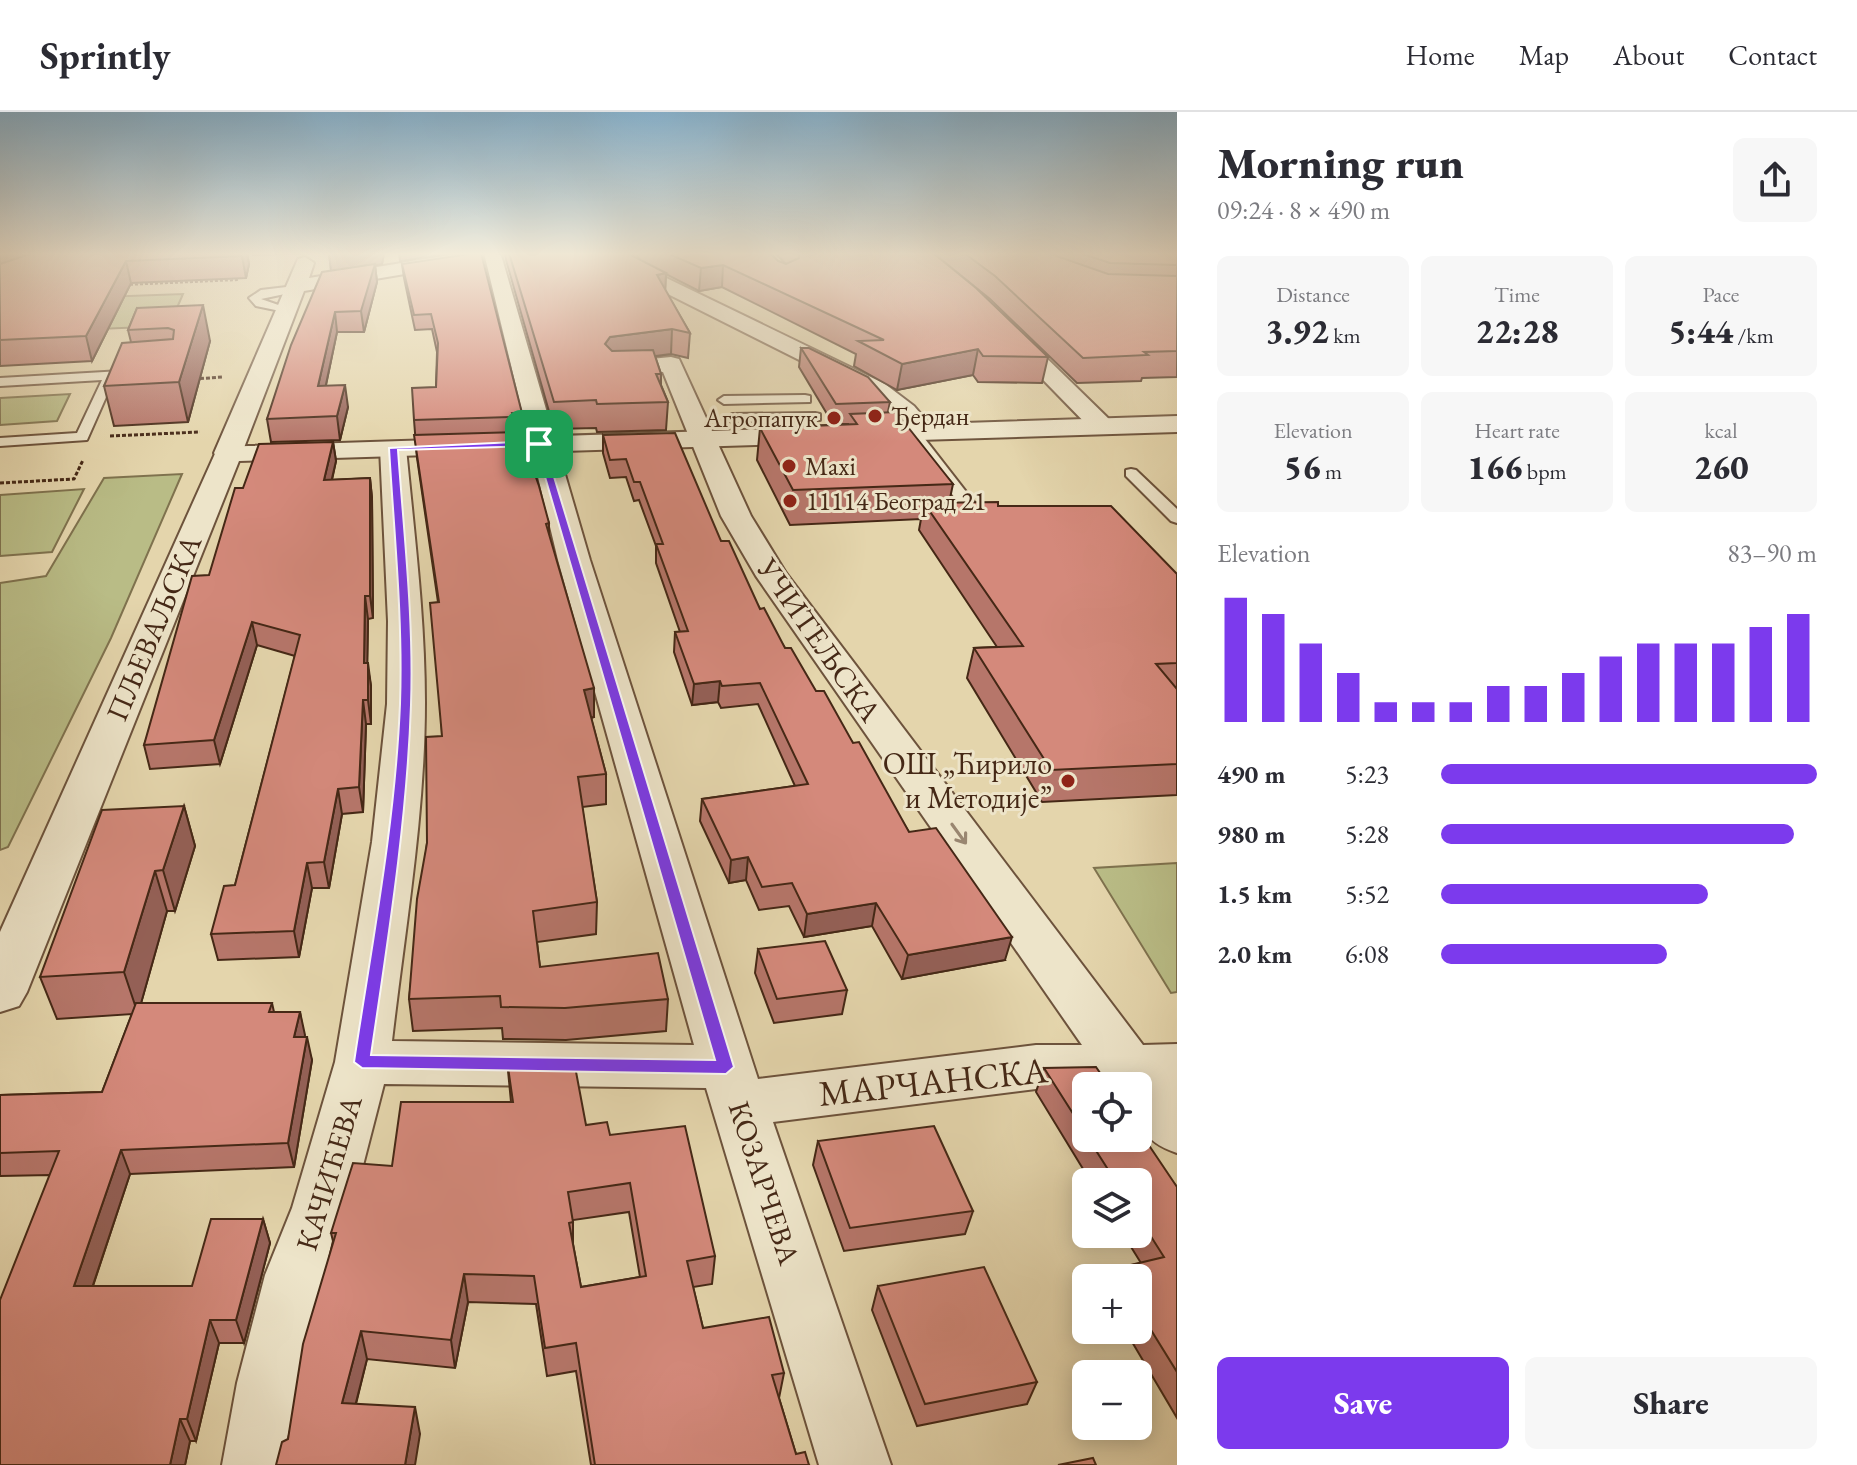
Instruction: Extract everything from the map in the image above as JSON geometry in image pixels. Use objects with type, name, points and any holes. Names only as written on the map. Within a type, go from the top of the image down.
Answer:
[{"type":"street","name":"ПЉЕВАЉСКА","points":[[0,992],[284,316]]},
{"type":"street","name":"КОЗАРЧЕВА","points":[[511,316],[539,444],[732,1085],[855,1465]]},
{"type":"street","points":[[728,316],[876,389],[905,411],[918,432]]},
{"type":"street","points":[[992,316],[1103,427]]},
{"type":"street","name":"УЧИТЕЉСКА","points":[[620,369],[671,364],[736,516],[772,576],[1152,1066],[1177,1129]]},
{"type":"street","points":[[233,442],[393,448],[702,439],[821,426],[918,432],[1177,424]]},
{"type":"street","name":"КАЧИЋЕВА","points":[[258,1465],[271,1383],[297,1275],[322,1208],[362,1062],[394,842],[406,704],[405,621],[393,448]]},
{"type":"street","name":"МАРЧАНСКА","points":[[362,1062],[732,1085],[1036,1067],[1152,1066]]},
{"type":"lane","points":[[0,382],[175,372]]},
{"type":"lane","points":[[0,442],[84,444],[110,375]]},
{"type":"lane","points":[[724,400],[801,393],[821,426]]},
{"type":"lane","points":[[732,418],[821,426]]},
{"type":"lane","points":[[918,432],[982,523]]},
{"type":"lane","points":[[1131,473],[1177,518]]},
{"type":"path","points":[[175,372],[173,380],[233,376]]},
{"type":"path","points":[[107,436],[233,442]]},
{"type":"path","points":[[0,483],[74,479],[84,444]]},
{"type":"green space","points":[[61,316],[173,316],[169,326],[51,331]]},
{"type":"green space","points":[[70,394],[57,421],[0,425],[0,398]]},
{"type":"green space","points":[[182,474],[111,638],[8,847],[0,850],[0,583],[46,576],[104,478]]},
{"type":"green space","points":[[84,489],[52,552],[0,556],[0,495]]},
{"type":"green space","points":[[1177,863],[1177,992],[1171,993],[1094,868]]},
{"type":"building","points":[[0,316],[97,316],[86,336],[0,340]]},
{"type":"building","points":[[134,316],[200,316],[179,382],[104,386],[122,343],[173,339],[174,330],[128,330]]},
{"type":"building","points":[[303,316],[334,316],[318,386],[345,385],[337,416],[267,419]]},
{"type":"building","points":[[432,316],[497,316],[522,413],[512,413],[513,417],[414,420],[412,388],[436,387],[438,343]]},
{"type":"building","points":[[528,316],[680,316],[690,333],[672,329],[610,337],[605,344],[612,351],[653,350],[661,374],[656,374],[668,402],[554,402]]},
{"type":"building","points":[[833,316],[1005,316],[1048,357],[983,356],[978,349],[902,364],[858,341],[884,340]]},
{"type":"building","points":[[1038,316],[1177,316],[1177,351],[1083,358]]},
{"type":"building","points":[[801,348],[809,348],[868,377],[890,402],[836,404]]},
{"type":"building","points":[[896,412],[953,484],[793,490],[760,428],[857,424],[850,414]]},
{"type":"building","points":[[520,432],[539,486],[549,523],[546,524],[594,688],[584,690],[606,774],[578,777],[597,902],[533,911],[540,967],[658,953],[668,999],[565,1008],[501,1007],[500,996],[409,999],[417,899],[427,843],[426,737],[442,736],[430,603],[439,602],[414,435]]},
{"type":"building","points":[[675,433],[721,541],[729,541],[760,609],[764,608],[785,648],[791,648],[816,691],[824,691],[853,743],[859,742],[909,832],[936,828],[1012,937],[908,955],[876,903],[807,914],[792,883],[762,887],[748,857],[731,860],[702,799],[808,784],[760,683],[722,686],[720,681],[694,684],[675,632],[688,631],[656,544],[663,544],[640,482],[634,482],[626,459],[610,460],[603,435]]},
{"type":"building","points":[[333,442],[324,480],[370,478],[370,596],[365,596],[364,663],[368,663],[368,700],[363,700],[359,787],[338,789],[324,862],[307,863],[294,931],[211,934],[224,886],[235,885],[300,635],[252,622],[214,740],[144,745],[192,576],[209,575],[235,488],[243,488],[259,444]]},
{"type":"building","points":[[998,502],[998,506],[1111,506],[1177,574],[1177,663],[1156,664],[1177,689],[1177,764],[1051,770],[974,648],[1023,646],[924,503]]},
{"type":"building","points":[[184,806],[163,870],[155,871],[124,972],[40,977],[102,810]]},
{"type":"building","points":[[825,941],[847,990],[777,999],[758,949]]},
{"type":"building","points":[[136,1003],[272,1003],[269,1012],[300,1012],[294,1037],[307,1037],[288,1143],[121,1150],[74,1286],[192,1286],[211,1219],[263,1219],[236,1320],[210,1320],[187,1419],[180,1419],[170,1465],[0,1465],[0,1300],[59,1151],[0,1153],[0,1095],[102,1092]]},
{"type":"building","points":[[507,1060],[574,1061],[586,1125],[607,1122],[610,1135],[685,1126],[715,1256],[687,1261],[703,1328],[769,1317],[784,1373],[772,1375],[796,1454],[805,1452],[809,1465],[595,1465],[576,1343],[545,1348],[534,1276],[464,1274],[451,1340],[361,1331],[342,1403],[415,1407],[405,1465],[276,1465],[282,1442],[288,1439],[303,1344],[336,1233],[331,1233],[353,1163],[392,1166],[401,1102],[513,1102]],"holes":[[[630,1183],[646,1276],[581,1287],[569,1223],[573,1222],[568,1192]]]},
{"type":"building","points":[[1096,1067],[1099,1072],[1072,1072],[1072,1112],[1044,1068]]},
{"type":"building","points":[[934,1126],[973,1211],[850,1228],[818,1141]]},
{"type":"building","points":[[1152,1150],[1177,1187],[1177,1372],[1152,1332],[1152,1264],[1135,1264],[1164,1257],[1152,1238],[1152,1168],[1107,1168],[1097,1152]]},
{"type":"building","points":[[984,1267],[1037,1382],[925,1404],[878,1286]]},
{"type":"building","points":[[1093,1458],[1096,1465],[1058,1465]]},
{"type":"place","name":"Ђердан","points":[[875,416]]},
{"type":"place","name":"Агропапук","points":[[834,418]]},
{"type":"place","name":"Maxi","points":[[789,466]]},
{"type":"place","name":"11114 Београд 21","points":[[790,501]]},
{"type":"place","name":"ОШ „Ћирило и Методије”","points":[[1068,781]]},
{"type":"route","points":[[539,444],[726,1067],[362,1062],[394,842],[406,704],[405,621],[393,448],[539,444]]}]
